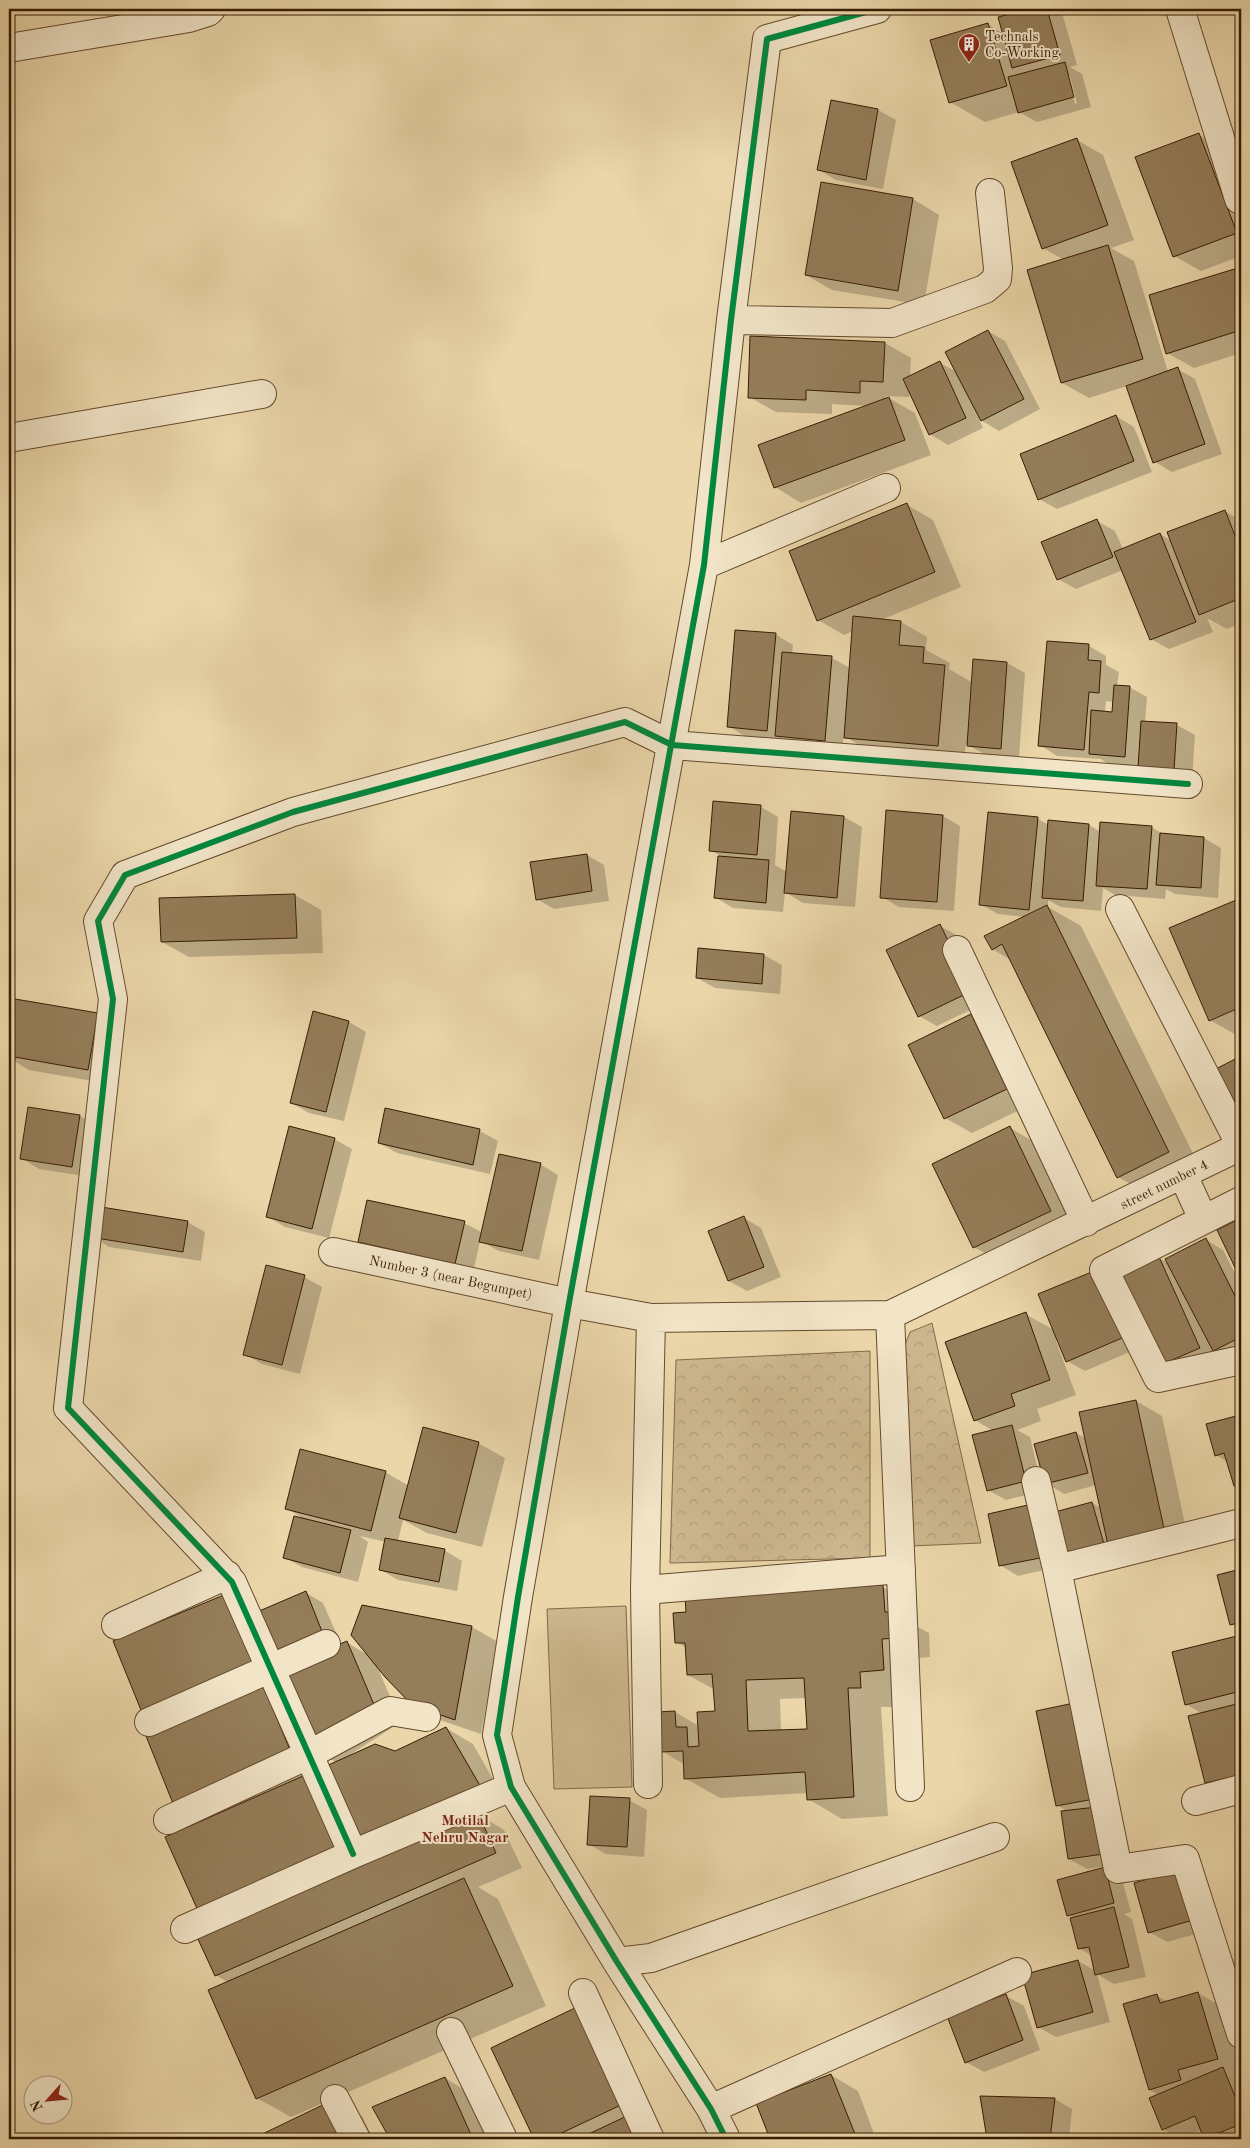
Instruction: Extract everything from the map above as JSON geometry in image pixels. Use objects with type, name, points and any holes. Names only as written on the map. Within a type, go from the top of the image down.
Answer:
[{"type":"street","points":[[9,48],[189,18],[208,12],[210,9]]},
{"type":"street","points":[[726,2139],[710,2109],[617,1962],[511,1787],[496,1735],[569,1303],[704,565],[731,320],[767,39],[877,9]]},
{"type":"street","points":[[1180,9],[1239,199]]},
{"type":"street","points":[[731,320],[892,323],[985,289],[997,280],[998,268],[990,194]]},
{"type":"street","points":[[9,438],[262,394]]},
{"type":"street","points":[[704,565],[886,488]]},
{"type":"street","points":[[353,1854],[232,1582],[68,1408],[113,999],[98,921],[125,874],[293,812],[625,722],[672,745],[1188,784]]},
{"type":"street","points":[[1120,909],[1241,1146]]},
{"type":"street","points":[[957,950],[1086,1222]]},
{"type":"street","name":"street number 4","points":[[890,1315],[1241,1146]]},
{"type":"street","points":[[1183,1175],[1203,1219]]},
{"type":"street","points":[[1241,1201],[1104,1270],[1158,1378],[1241,1360]]},
{"type":"street","name":"Number 3 (near Begumpet)","points":[[333,1252],[569,1303],[651,1318],[890,1315]]},
{"type":"street","points":[[890,1315],[910,1786]]},
{"type":"street","points":[[648,1784],[645,1590],[651,1318]]},
{"type":"street","points":[[1036,1481],[1057,1570],[1118,1869],[1185,1859],[1241,2034]]},
{"type":"street","points":[[1057,1570],[1241,1524]]},
{"type":"street","points":[[645,1590],[901,1569]]},
{"type":"street","points":[[116,1625],[227,1575]]},
{"type":"street","points":[[149,1722],[326,1644]]},
{"type":"street","points":[[168,1820],[308,1755],[390,1710],[426,1716]]},
{"type":"street","points":[[185,1929],[353,1854],[511,1787]]},
{"type":"street","points":[[1196,1801],[1241,1789]]},
{"type":"street","points":[[617,1962],[651,1958],[995,1837]]},
{"type":"street","points":[[710,2109],[1017,1972]]},
{"type":"street","points":[[583,1994],[650,2139]]},
{"type":"street","points":[[451,2032],[503,2139]]},
{"type":"street","points":[[336,2100],[356,2139]]},
{"type":"green space","points":[[932,1323],[981,1543],[911,1546],[903,1350],[910,1332]]},
{"type":"green space","points":[[870,1351],[870,1558],[670,1563],[676,1360]]},
{"type":"green space","points":[[626,1606],[632,1787],[554,1789],[547,1609]]},
{"type":"building","points":[[1029,9],[1047,9],[1060,55],[1012,68],[998,17]]},
{"type":"building","name":"Technals Co-Working","points":[[988,23],[1007,86],[949,103],[930,40]]},
{"type":"building","points":[[1065,62],[1074,97],[1018,113],[1008,77]]},
{"type":"building","points":[[831,100],[878,109],[866,180],[817,170]]},
{"type":"building","points":[[1199,133],[1237,233],[1173,257],[1135,157]]},
{"type":"building","points":[[1077,138],[1108,225],[1042,249],[1011,162]]},
{"type":"building","points":[[821,182],[913,198],[898,291],[805,275]]},
{"type":"building","points":[[1108,245],[1143,359],[1061,383],[1027,270]]},
{"type":"building","points":[[1241,267],[1241,330],[1166,354],[1149,295]]},
{"type":"building","points":[[988,330],[1024,399],[981,421],[945,352]]},
{"type":"building","points":[[750,336],[885,342],[883,382],[860,381],[860,393],[806,390],[806,400],[748,398]]},
{"type":"building","points":[[940,361],[966,418],[929,435],[903,379]]},
{"type":"building","points":[[1178,367],[1205,444],[1153,463],[1126,386]]},
{"type":"building","points":[[889,397],[905,440],[774,488],[758,445]]},
{"type":"building","points":[[1116,415],[1134,461],[1038,500],[1020,454]]},
{"type":"building","points":[[907,503],[935,572],[817,621],[789,551]]},
{"type":"building","points":[[1225,510],[1241,551],[1241,598],[1199,615],[1167,532]]},
{"type":"building","points":[[1097,519],[1113,557],[1057,580],[1041,542]]},
{"type":"building","points":[[1160,533],[1196,622],[1150,640],[1114,552]]},
{"type":"building","points":[[853,616],[901,621],[899,645],[924,647],[923,663],[945,665],[938,746],[844,738]]},
{"type":"building","points":[[735,630],[776,633],[767,731],[727,727]]},
{"type":"building","points":[[1047,641],[1089,644],[1088,660],[1101,661],[1099,693],[1089,692],[1084,750],[1038,746]]},
{"type":"building","points":[[782,652],[832,656],[825,741],[775,736]]},
{"type":"building","points":[[973,659],[1007,662],[1001,749],[967,746]]},
{"type":"building","points":[[1114,685],[1130,686],[1125,757],[1089,754],[1091,710],[1112,712]]},
{"type":"building","points":[[1141,721],[1177,723],[1174,770],[1138,768]]},
{"type":"building","points":[[713,801],[761,805],[757,855],[709,851]]},
{"type":"building","points":[[886,810],[943,815],[937,902],[880,898]]},
{"type":"building","points":[[791,811],[844,816],[837,898],[784,893]]},
{"type":"building","points":[[988,812],[1038,817],[1029,910],[979,905]]},
{"type":"building","points":[[1048,820],[1089,824],[1083,901],[1042,898]]},
{"type":"building","points":[[1100,822],[1152,826],[1147,889],[1096,886]]},
{"type":"building","points":[[1160,833],[1204,837],[1201,888],[1156,885]]},
{"type":"building","points":[[587,854],[592,891],[536,900],[530,862]]},
{"type":"building","points":[[718,856],[769,860],[766,903],[714,898]]},
{"type":"building","points":[[295,894],[297,938],[161,942],[159,898]]},
{"type":"building","points":[[1241,898],[1241,1007],[1209,1021],[1169,928]]},
{"type":"building","points":[[1047,905],[1169,1152],[1117,1178],[1002,944],[992,950],[984,936]]},
{"type":"building","points":[[940,924],[972,991],[918,1017],[886,950]]},
{"type":"building","points":[[698,948],[764,954],[762,984],[696,978]]},
{"type":"building","points":[[9,998],[98,1013],[88,1070],[9,1056]]},
{"type":"building","points":[[313,1011],[349,1021],[326,1112],[290,1103]]},
{"type":"building","points":[[971,1014],[1007,1089],[944,1119],[908,1045]]},
{"type":"building","points":[[1241,1056],[1241,1097],[1227,1104],[1210,1072]]},
{"type":"building","points":[[28,1107],[80,1115],[72,1167],[20,1159]]},
{"type":"building","points":[[385,1108],[480,1129],[473,1165],[378,1143]]},
{"type":"building","points":[[289,1126],[335,1138],[312,1229],[266,1217]]},
{"type":"building","points":[[1010,1126],[1051,1211],[973,1248],[932,1164]]},
{"type":"building","points":[[499,1154],[541,1163],[522,1251],[479,1242]]},
{"type":"building","points":[[367,1200],[465,1221],[455,1264],[358,1242]]},
{"type":"building","points":[[95,1206],[188,1221],[183,1252],[90,1237]]},
{"type":"building","points":[[744,1216],[764,1267],[728,1281],[708,1231]]},
{"type":"building","points":[[1241,1218],[1241,1280],[1217,1230]]},
{"type":"building","points":[[1206,1238],[1241,1308],[1241,1337],[1213,1351],[1165,1259]]},
{"type":"building","points":[[1159,1257],[1200,1348],[1158,1366],[1117,1275]]},
{"type":"building","points":[[266,1265],[305,1275],[282,1365],[243,1355]]},
{"type":"building","points":[[1094,1271],[1122,1338],[1066,1362],[1038,1294]]},
{"type":"building","points":[[1026,1312],[1050,1380],[1011,1394],[1015,1406],[974,1421],[945,1342]]},
{"type":"building","points":[[1136,1400],[1165,1533],[1108,1545],[1079,1412]]},
{"type":"building","points":[[1236,1416],[1239,1423],[1241,1423],[1241,1484],[1234,1486],[1224,1453],[1215,1456],[1206,1424]]},
{"type":"building","points":[[1012,1425],[1026,1481],[987,1491],[972,1435]]},
{"type":"building","points":[[423,1427],[479,1442],[456,1533],[399,1518]]},
{"type":"building","points":[[1076,1432],[1088,1473],[1045,1484],[1034,1444]]},
{"type":"building","points":[[300,1449],[386,1471],[371,1531],[285,1509]]},
{"type":"building","points":[[1092,1502],[1104,1544],[1063,1556],[1051,1513]]},
{"type":"building","points":[[1028,1505],[1040,1558],[999,1566],[988,1514]]},
{"type":"building","points":[[294,1516],[351,1530],[340,1573],[283,1558]]},
{"type":"building","points":[[385,1538],[445,1549],[439,1582],[379,1570]]},
{"type":"building","points":[[1241,1569],[1241,1622],[1230,1625],[1217,1575]]},
{"type":"building","points":[[883,1585],[885,1612],[895,1612],[897,1638],[882,1639],[884,1670],[860,1672],[861,1688],[848,1688],[854,1797],[807,1800],[805,1772],[684,1779],[683,1751],[660,1752],[658,1712],[675,1711],[676,1727],[687,1727],[688,1747],[699,1746],[697,1712],[715,1711],[712,1674],[687,1675],[685,1643],[675,1643],[673,1613],[686,1612],[685,1596]],"holes":[[[804,1678],[807,1729],[748,1731],[746,1680]]]},
{"type":"building","points":[[306,1591],[325,1639],[277,1659],[257,1612]]},
{"type":"building","points":[[231,1592],[259,1662],[143,1715],[113,1641]]},
{"type":"building","points":[[362,1605],[472,1626],[455,1720],[412,1705],[385,1677],[351,1635]]},
{"type":"building","points":[[1237,1636],[1241,1652],[1241,1691],[1185,1705],[1172,1652]]},
{"type":"building","points":[[347,1641],[375,1707],[311,1749],[277,1671]]},
{"type":"building","points":[[263,1685],[293,1757],[174,1806],[146,1736]]},
{"type":"building","points":[[1074,1703],[1094,1799],[1056,1806],[1036,1711]]},
{"type":"building","points":[[1241,1703],[1241,1775],[1205,1783],[1188,1716]]},
{"type":"building","points":[[446,1727],[482,1789],[362,1846],[324,1767],[375,1744],[395,1751]]},
{"type":"building","points":[[312,1772],[345,1848],[199,1913],[165,1837]]},
{"type":"building","points":[[590,1796],[630,1798],[627,1847],[587,1845]]},
{"type":"building","points":[[1097,1807],[1104,1854],[1068,1859],[1061,1811]]},
{"type":"building","points":[[478,1813],[496,1853],[215,1976],[197,1937]]},
{"type":"building","points":[[1105,1867],[1114,1903],[1067,1916],[1057,1880]]},
{"type":"building","points":[[1178,1870],[1193,1920],[1148,1933],[1134,1883]]},
{"type":"building","points":[[464,1878],[513,1986],[256,2099],[208,1990]]},
{"type":"building","points":[[1114,1907],[1129,1967],[1095,1975],[1089,1947],[1078,1949],[1070,1918]]},
{"type":"building","points":[[1078,1960],[1093,2012],[1037,2028],[1022,1975]]},
{"type":"building","points":[[1198,1992],[1218,2059],[1178,2070],[1181,2080],[1149,2090],[1123,2004],[1157,1994],[1160,2003]]},
{"type":"building","points":[[1006,1994],[1023,2040],[965,2063],[947,2016]]},
{"type":"building","points":[[577,2007],[623,2104],[549,2139],[534,2139],[491,2048]]},
{"type":"building","points":[[1223,2067],[1241,2111],[1241,2124],[1204,2139],[1195,2116],[1162,2130],[1149,2098]]},
{"type":"building","points":[[831,2074],[857,2139],[770,2139],[756,2103]]},
{"type":"building","points":[[445,2077],[473,2139],[390,2139],[372,2107]]},
{"type":"building","points":[[980,2096],[1055,2098],[1050,2139],[987,2139]]},
{"type":"building","points":[[335,2099],[354,2139],[252,2139]]},
{"type":"building","points":[[629,2115],[641,2139],[578,2139]]},
{"type":"cycle path","points":[[726,2139],[711,2109],[617,1962],[511,1787],[497,1735],[518,1597],[569,1303],[704,565],[731,320],[767,39],[877,9]]},
{"type":"cycle path","points":[[353,1854],[232,1582],[68,1408],[113,999],[98,921],[125,875],[293,812],[625,722],[672,745],[1188,784]]},
{"type":"place","name":"Technals Co-Working","points":[[969,63]]},
{"type":"district","name":"Motilal Nehru Nagar","points":[[465,1828]]}]
